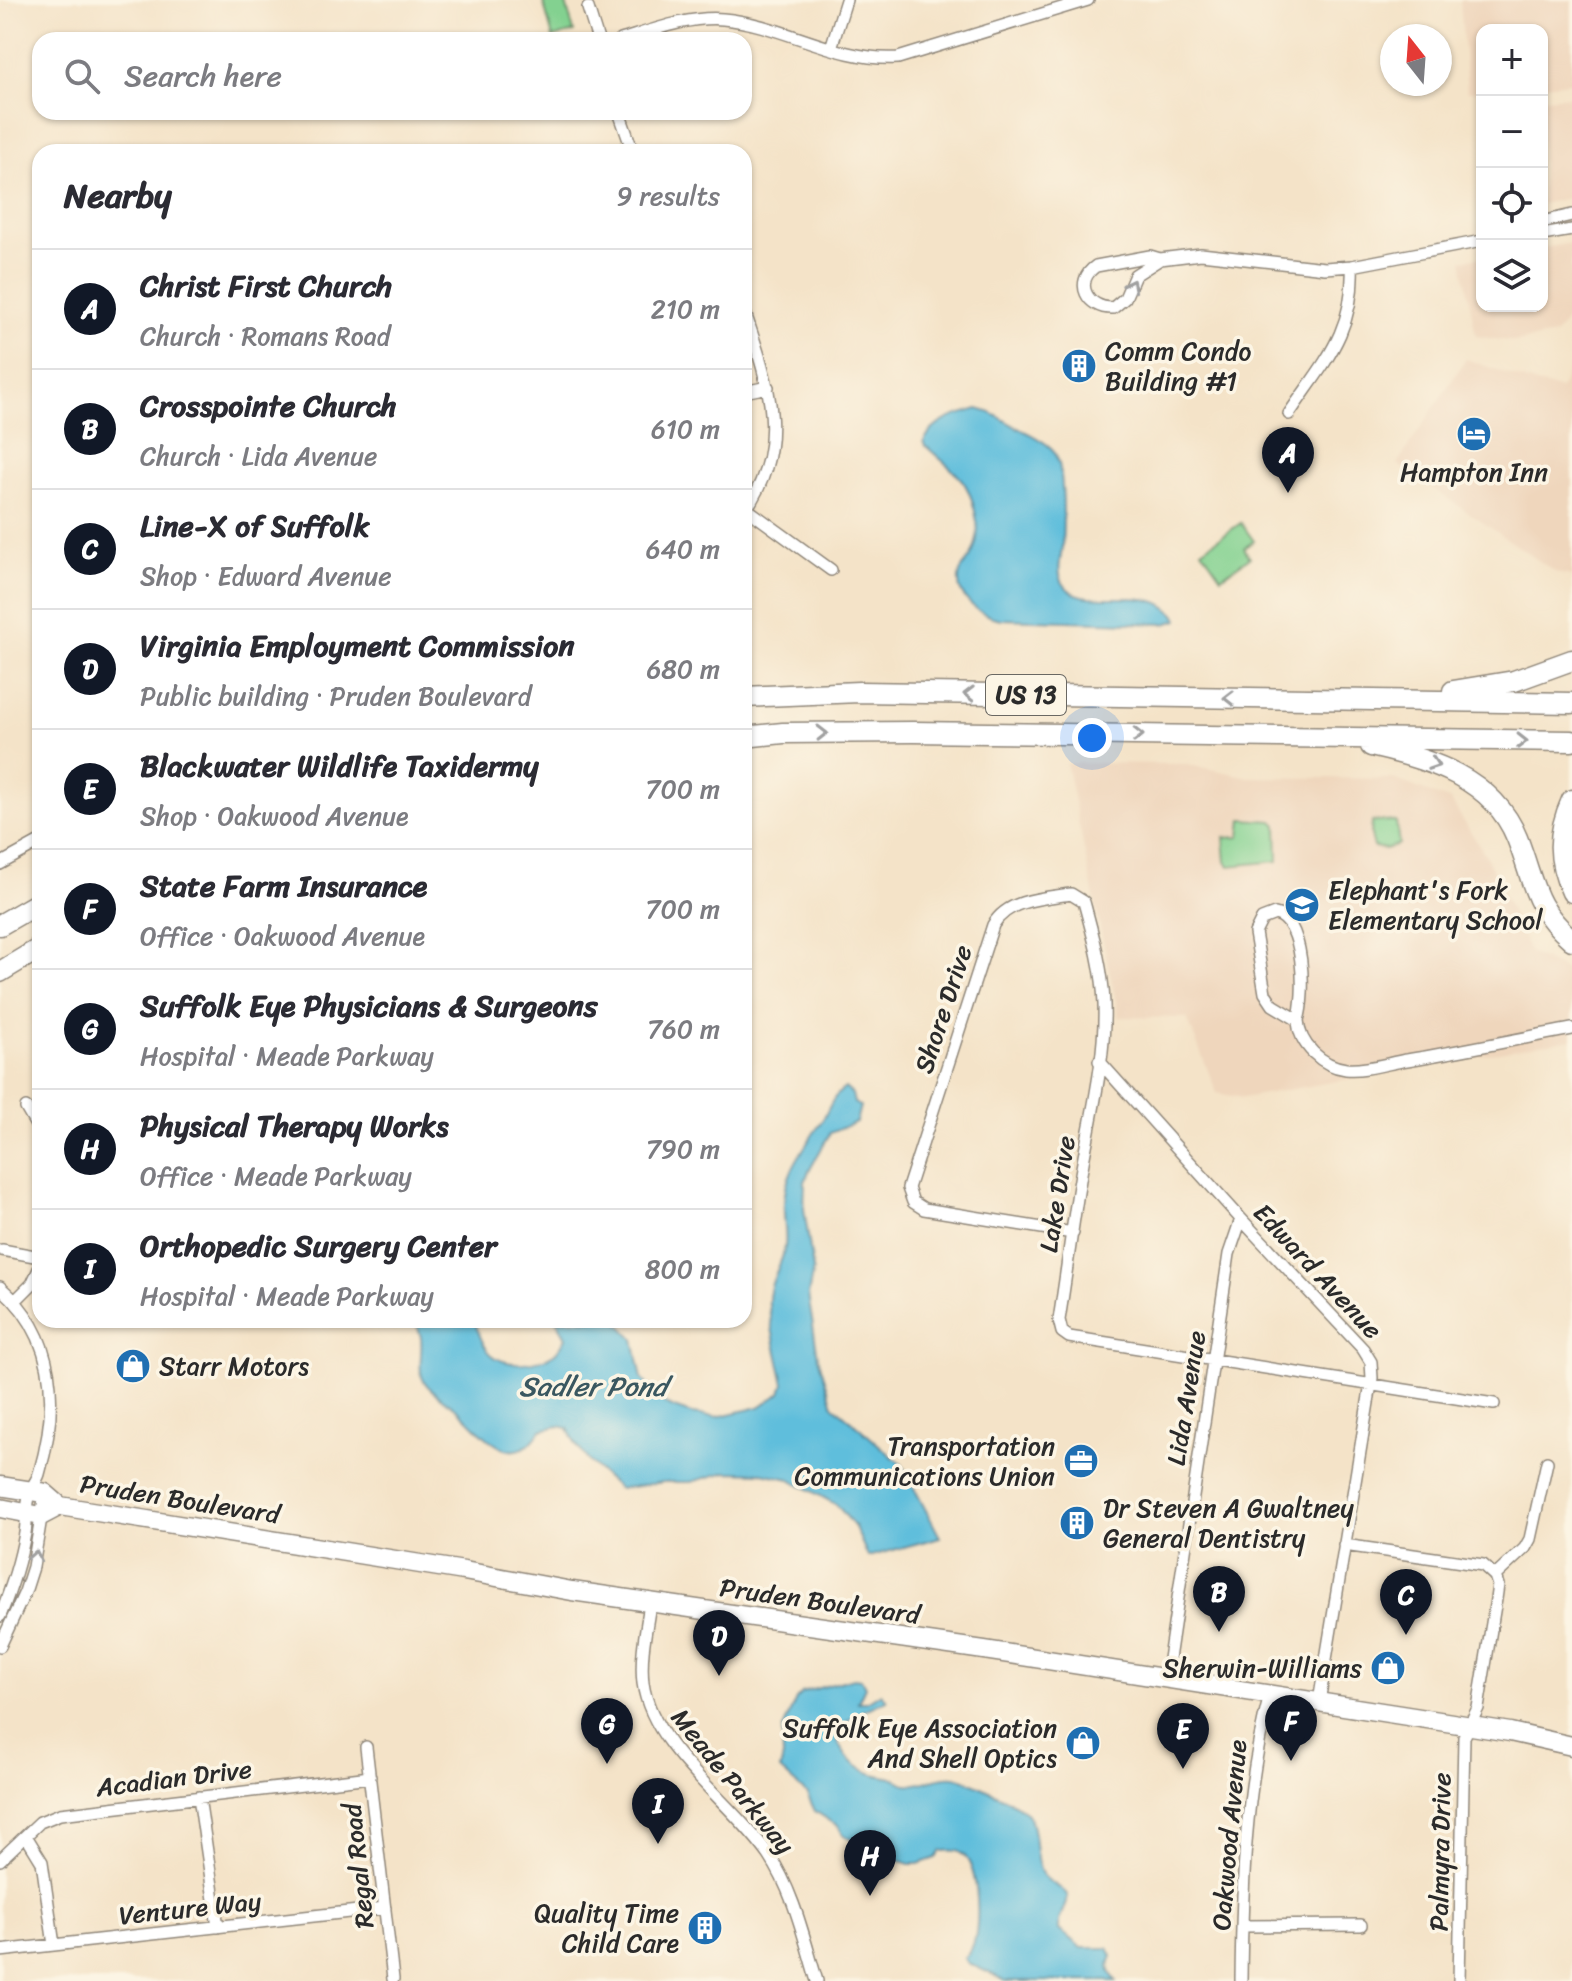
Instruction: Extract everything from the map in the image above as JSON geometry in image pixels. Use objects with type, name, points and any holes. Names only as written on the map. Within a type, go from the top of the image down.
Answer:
[{"type":"highway","points":[[1307,699],[1484,687],[1541,673],[1572,660]]},
{"type":"highway","name":"US 13","points":[[752,697],[859,692],[1572,703]]},
{"type":"highway","name":"US 13","points":[[752,736],[913,732],[1572,741]]},
{"type":"highway","points":[[1332,738],[1434,763],[1466,778],[1483,792],[1516,835],[1537,899],[1572,940]]},
{"type":"highway","points":[[1572,800],[1561,830],[1559,852],[1564,876],[1572,892]]},
{"type":"highway","points":[[0,925],[32,907]]},
{"type":"highway","points":[[0,972],[32,953]]},
{"type":"main road","points":[[0,1486],[38,1487]]},
{"type":"main road","name":"Pruden Boulevard","points":[[38,1487],[60,1506]]},
{"type":"main road","name":"Pruden Boulevard","points":[[35,1514],[60,1506],[650,1604],[846,1630],[1319,1702],[1572,1746]]},
{"type":"main road","points":[[0,1508],[35,1514]]},
{"type":"street","points":[[831,48],[846,0]]},
{"type":"street","points":[[650,32],[687,22],[720,18],[753,24],[868,57],[898,58],[1088,0]]},
{"type":"street","points":[[588,8],[596,32]]},
{"type":"street","points":[[622,120],[630,144]]},
{"type":"street","points":[[1548,221],[1572,215]]},
{"type":"street","points":[[1548,234],[1572,230]]},
{"type":"street","points":[[1160,259],[1135,275],[1125,298],[1113,308],[1097,305],[1087,297],[1084,282],[1096,266],[1150,256],[1160,259],[1201,254],[1325,268],[1352,266],[1476,242]]},
{"type":"street","points":[[1289,414],[1343,333],[1350,308],[1352,266]]},
{"type":"street","points":[[752,336],[768,387],[772,412],[770,454],[752,499]]},
{"type":"street","points":[[752,390],[768,387]]},
{"type":"street","points":[[752,515],[831,570]]},
{"type":"street","points":[[0,864],[32,846]]},
{"type":"street","name":"Shore Drive","points":[[1073,1233],[934,1212],[916,1205],[908,1188],[993,925],[1011,907],[1071,894],[1084,902],[1104,1000],[1105,1019],[1099,1061]]},
{"type":"street","points":[[1298,1020],[1273,1005],[1265,993],[1255,933],[1262,919],[1269,915],[1281,915],[1292,927],[1304,990],[1298,1020],[1302,1036],[1313,1053],[1332,1066],[1345,1069],[1419,1058],[1572,1029]]},
{"type":"street","name":"Edward Avenue","points":[[1099,1061],[1363,1349],[1372,1366],[1319,1702]]},
{"type":"street","name":"Lake Drive","points":[[1099,1061],[1059,1320],[1062,1332],[1069,1337],[1214,1360]]},
{"type":"street","points":[[26,1108],[32,1118]]},
{"type":"street","name":"Lida Avenue","points":[[1166,1679],[1229,1254],[1241,1219]]},
{"type":"street","points":[[2,1250],[32,1256]]},
{"type":"street","points":[[15,1301],[32,1284]]},
{"type":"street","points":[[0,1287],[15,1301],[32,1326]]},
{"type":"street","points":[[0,1646],[33,1567],[38,1487],[52,1402],[43,1346],[34,1328]]},
{"type":"street","points":[[1214,1360],[1494,1404]]},
{"type":"street","points":[[1344,1545],[1483,1565],[1495,1576],[1525,1548],[1530,1539],[1547,1462]]},
{"type":"street","points":[[0,1616],[35,1514]]},
{"type":"street","name":"Palmyra Drive","points":[[1459,1981],[1464,1737],[1478,1708],[1498,1585],[1495,1576]]},
{"type":"street","name":"Meade Parkway","points":[[650,1604],[642,1668],[651,1713],[666,1738],[769,1856],[790,1895],[817,1981]]},
{"type":"street","name":"Oakwood Avenue","points":[[1241,1981],[1242,1926],[1254,1775],[1270,1695]]},
{"type":"street","name":"Regal Road","points":[[366,1747],[393,1979]]},
{"type":"street","name":"Acadian Drive","points":[[0,1860],[40,1822],[60,1814],[370,1777]]},
{"type":"street","points":[[199,1797],[218,1927]]},
{"type":"street","points":[[26,1836],[42,1862],[54,1945]]},
{"type":"street","name":"Venture Way","points":[[0,1951],[385,1908]]},
{"type":"street","points":[[1242,1926],[1361,1925]]},
{"type":"shaded area","points":[[1460,0],[1572,0],[1572,82],[1548,84],[1548,24],[1476,24],[1476,91],[1467,92]]},
{"type":"shaded area","points":[[1572,96],[1572,197],[1548,203],[1548,168],[1548,98]]},
{"type":"shaded area","points":[[1572,243],[1572,312],[1555,335],[1515,342],[1476,336],[1462,260],[1476,258],[1476,312],[1548,312],[1548,247]]},
{"type":"shaded area","points":[[1466,359],[1536,384],[1561,389],[1572,362],[1572,576],[1557,573],[1397,464]]},
{"type":"shaded area","name":"Elephant's Fork Elementary School","points":[[1066,763],[1187,764],[1249,777],[1394,779],[1451,801],[1486,856],[1530,953],[1572,973],[1572,1039],[1242,1098],[1217,1093],[1187,1018],[1119,1017]]},
{"type":"green space","points":[[565,0],[574,32],[551,32],[543,1]]},
{"type":"green space","points":[[1241,523],[1254,541],[1244,548],[1250,557],[1221,577],[1202,550]]},
{"type":"green space","points":[[1242,819],[1273,821],[1277,825],[1278,861],[1229,866],[1224,838],[1240,837]]},
{"type":"green space","points":[[1372,822],[1396,822],[1399,844],[1386,849],[1374,847]]},
{"type":"water","points":[[978,409],[1041,440],[1057,458],[1063,496],[1060,574],[1063,583],[1082,596],[1154,601],[1172,611],[1178,620],[1165,624],[1001,619],[985,614],[970,604],[959,582],[976,540],[978,526],[974,506],[966,485],[924,441],[940,423]]},
{"type":"water","name":"Sadler Pond","points":[[845,1088],[852,1094],[854,1103],[860,1106],[856,1122],[830,1133],[805,1182],[804,1209],[813,1269],[808,1295],[818,1357],[833,1405],[902,1465],[940,1537],[868,1557],[855,1527],[837,1505],[790,1479],[763,1473],[726,1472],[691,1482],[663,1482],[619,1489],[583,1454],[568,1428],[559,1426],[541,1430],[519,1450],[508,1450],[487,1438],[424,1381],[418,1328],[477,1328],[492,1355],[506,1362],[523,1363],[554,1354],[566,1338],[561,1328],[624,1328],[634,1339],[642,1379],[666,1404],[674,1408],[717,1417],[759,1407],[781,1393],[784,1384],[771,1326],[769,1298],[785,1247],[785,1192],[796,1161]]},
{"type":"water","points":[[853,1678],[861,1679],[865,1687],[858,1702],[867,1702],[881,1693],[887,1700],[855,1716],[840,1729],[838,1741],[849,1759],[873,1774],[906,1784],[942,1777],[969,1781],[1022,1809],[1031,1822],[1041,1872],[1068,1896],[1059,1930],[1082,1948],[1108,1948],[1112,1956],[1110,1969],[1116,1981],[1006,1981],[968,1963],[964,1958],[976,1933],[977,1894],[966,1858],[957,1851],[941,1851],[936,1858],[909,1864],[856,1843],[815,1811],[807,1794],[780,1770],[782,1731],[796,1699],[802,1693]]},
{"type":"place","name":"Comm Condo Building #1","points":[[1079,366]]},
{"type":"place","name":"Hampton Inn","points":[[1474,434]]},
{"type":"place","name":"Christ First Church","points":[[1288,493]]},
{"type":"place","name":"Elephant's Fork Elementary School","points":[[1302,905]]},
{"type":"place","name":"Starr Motors","points":[[133,1366]]},
{"type":"place","name":"Transportation Communications Union","points":[[1081,1461]]},
{"type":"place","name":"Dr Steven A Gwaltney General Dentistry","points":[[1077,1523]]},
{"type":"place","name":"Crosspointe Church","points":[[1219,1632]]},
{"type":"place","name":"Line-X of Suffolk","points":[[1406,1635]]},
{"type":"place","name":"Sherwin-Williams","points":[[1388,1668]]},
{"type":"place","name":"Virginia Employment Commission","points":[[719,1676]]},
{"type":"place","name":"Suffolk Eye Association And Shell Optics","points":[[1083,1743]]},
{"type":"place","name":"State Farm Insurance","points":[[1291,1761]]},
{"type":"place","name":"Suffolk Eye Physicians & Surgeons","points":[[607,1764]]},
{"type":"place","name":"Blackwater Wildlife Taxidermy","points":[[1183,1769]]},
{"type":"place","name":"Orthopedic Surgery Center","points":[[658,1844]]},
{"type":"place","name":"Physical Therapy Works","points":[[870,1896]]},
{"type":"place","name":"Quality Time Child Care","points":[[705,1928]]}]
